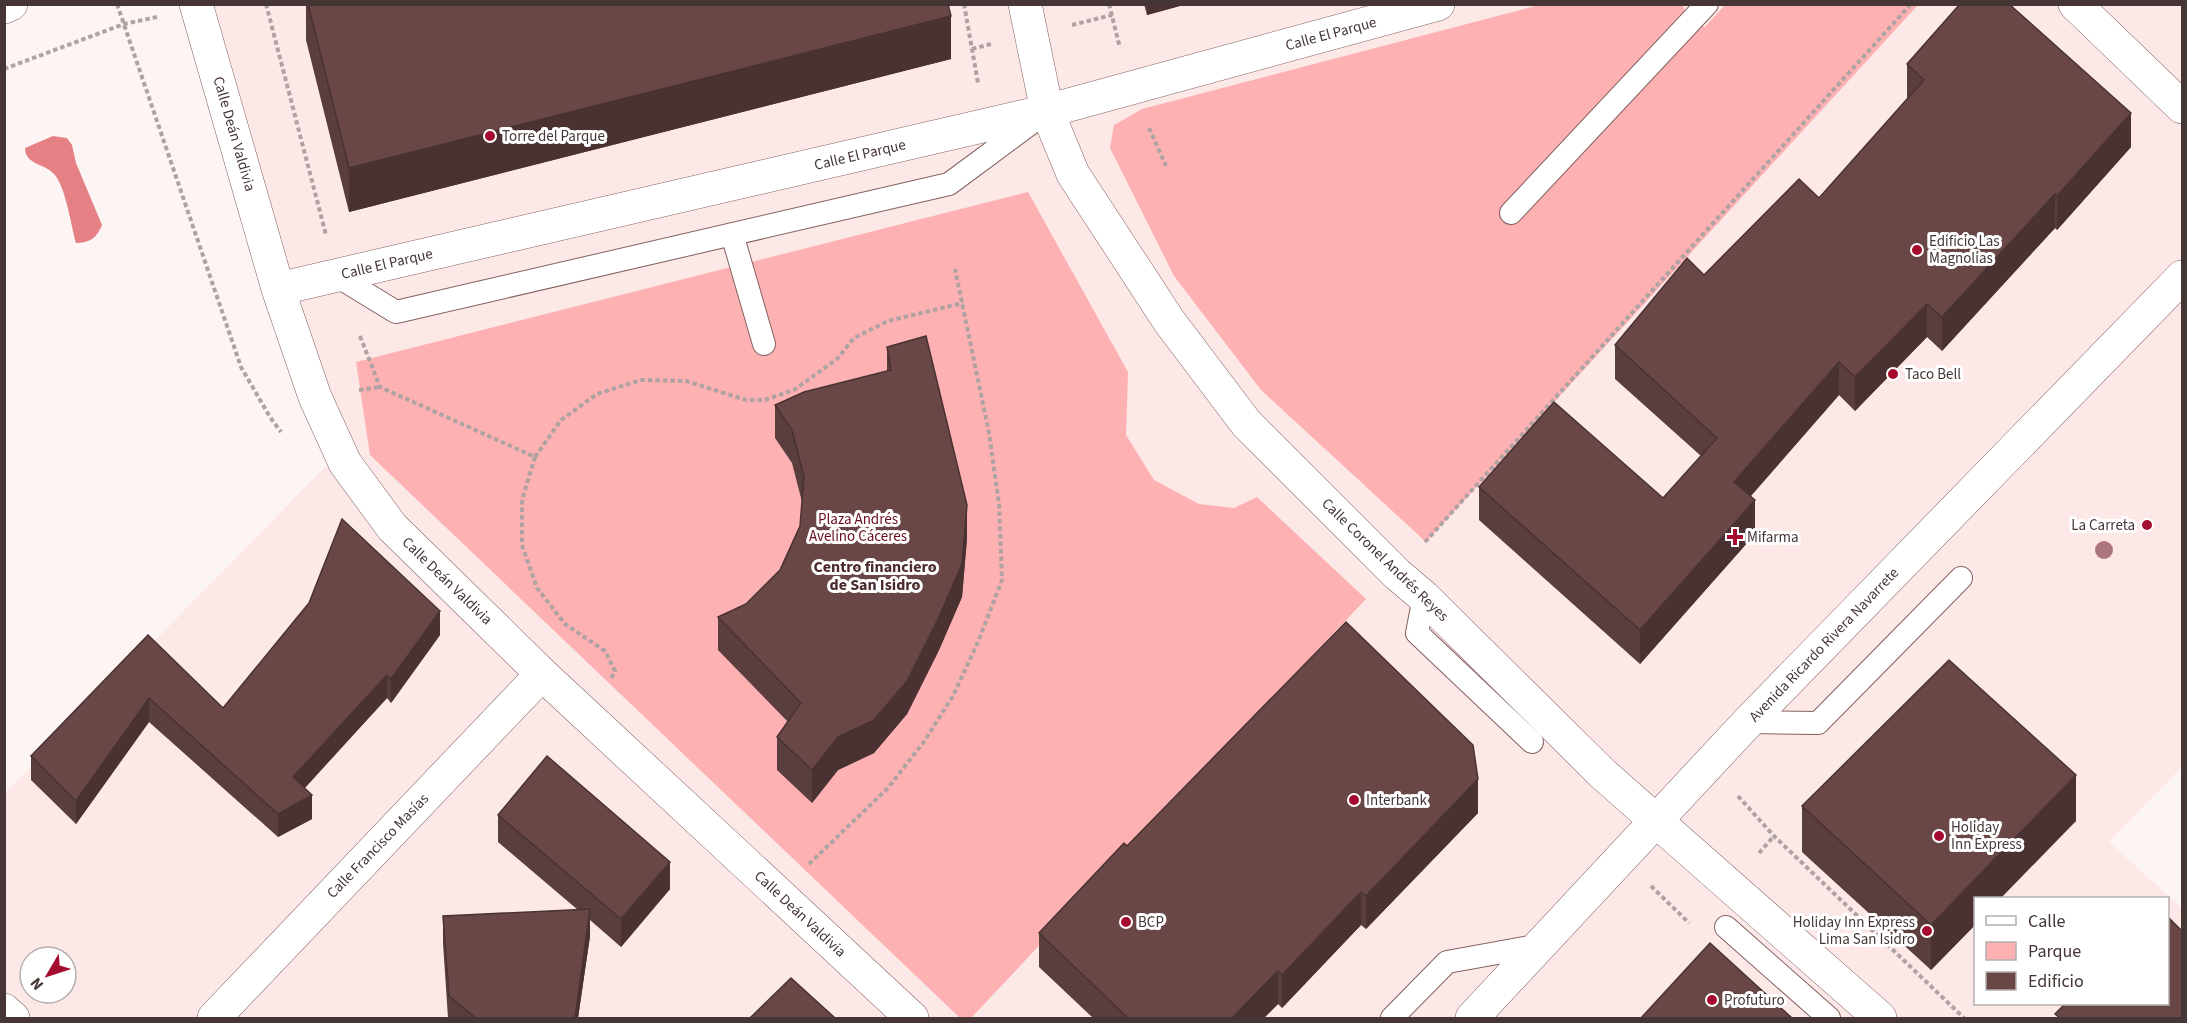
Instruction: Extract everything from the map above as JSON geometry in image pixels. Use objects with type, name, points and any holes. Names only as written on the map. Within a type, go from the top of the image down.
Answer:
[{"type":"street","points":[[4,7],[11,4]]},
{"type":"street","name":"Calle Coronel Andrés Reyes","points":[[1025,4],[1047,111],[1073,174],[1169,321],[1246,423],[1397,574],[1424,597],[1603,774],[1880,1018]]},
{"type":"street","name":"Calle El Parque","points":[[278,289],[986,126],[1438,4]]},
{"type":"street","points":[[2075,4],[2182,107]]},
{"type":"street","name":"Calle Deán Valdivia","points":[[197,7],[278,289],[315,397],[345,463],[392,527],[542,674],[912,1018]]},
{"type":"street","name":"Avenida Ricardo Rivera Navarrete","points":[[1472,1018],[1748,722],[2182,277]]},
{"type":"street","name":"Calle Francisco Masías","points":[[214,1018],[542,674]]},
{"type":"street","points":[[4,1010],[14,1018]]},
{"type":"lane","points":[[1511,213],[1707,4]]},
{"type":"lane","points":[[337,276],[396,312],[950,184],[1047,111]]},
{"type":"lane","points":[[732,234],[764,344]]},
{"type":"lane","points":[[1748,722],[1818,723],[1961,578]]},
{"type":"lane","points":[[1424,597],[1417,633],[1532,742]]},
{"type":"lane","points":[[1726,927],[1828,1018]]},
{"type":"lane","points":[[1392,1018],[1448,962],[1541,945]]},
{"type":"path","points":[[266,4],[337,276],[380,387],[535,457]]},
{"type":"path","points":[[964,4],[986,126]]},
{"type":"path","points":[[1397,574],[1911,4]]},
{"type":"path","points":[[4,69],[124,24],[197,7]]},
{"type":"path","points":[[778,894],[887,789],[923,743],[953,696],[978,642],[1002,580],[999,504],[989,433],[955,269]]},
{"type":"path","points":[[589,717],[615,671],[605,651],[565,624],[537,588],[522,545],[522,500],[535,457],[561,420],[597,394],[640,380],[686,381],[746,400],[765,400],[794,390],[837,359],[854,338],[888,321],[963,303]]},
{"type":"path","points":[[1709,764],[1774,836],[1964,1018]]},
{"type":"shaded area","points":[[192,5],[2182,5],[2182,767],[2109,842],[2182,908],[2182,1018],[13,1018],[5,1010],[5,793],[337,455]]},
{"type":"shaded area","points":[[53,136],[67,138],[72,145],[76,163],[102,225],[92,239],[85,242],[76,243],[65,198],[55,175],[32,161],[26,154],[25,148]]},
{"type":"green space","points":[[1539,5],[1683,5],[1688,22],[1705,27],[1725,5],[1918,5],[1426,542],[1261,390],[1174,276],[1110,148],[1114,125],[1142,109]]},
{"type":"green space","name":"Plaza Andrés Avelino Cáceres","points":[[1028,192],[1128,372],[1126,435],[1154,480],[1199,504],[1234,508],[1257,497],[1366,599],[971,1018],[960,1018],[370,455],[356,362]]},
{"type":"building","name":"Torre del Parque","points":[[308,4],[948,4],[951,16],[349,168]]},
{"type":"building","points":[[1960,4],[2009,4],[2131,113],[2057,196],[2055,194],[1942,317],[1927,304],[1855,377],[1839,362],[1734,482],[1755,500],[1640,630],[1479,487],[1554,402],[1663,498],[1717,438],[1615,345],[1687,258],[1704,275],[1799,179],[1819,198],[1924,80],[1907,64]]},
{"type":"building","points":[[926,336],[967,505],[962,564],[907,681],[874,720],[838,737],[812,770],[777,737],[801,703],[718,617],[746,604],[780,570],[800,526],[804,477],[792,430],[775,405],[804,392],[891,370],[887,347]]},
{"type":"building","points":[[342,519],[440,611],[391,679],[387,675],[293,777],[312,795],[278,814],[149,698],[76,801],[31,756],[148,635],[223,708],[309,603]]},
{"type":"building","points":[[1346,622],[1473,745],[1478,779],[1366,896],[1361,892],[1282,975],[1278,971],[1232,1018],[1128,1018],[1039,933],[1124,843],[1127,846]]},
{"type":"building","name":"Holiday Inn Express","points":[[1949,660],[2076,775],[1931,925],[1802,806]]},
{"type":"building","points":[[547,756],[670,862],[621,919],[498,815]]},
{"type":"building","points":[[590,909],[575,1018],[476,1018],[449,996],[443,916]]},
{"type":"building","points":[[2169,918],[2182,931],[2182,1018],[2060,1018],[2055,1014],[2064,1005],[2169,1005]]},
{"type":"building","points":[[1710,943],[1792,1018],[1641,1018]]},
{"type":"building","points":[[791,978],[835,1018],[750,1018]]},
{"type":"place","name":"Torre del Parque","points":[[490,136]]},
{"type":"place","name":"Edificio Las Magnolias","points":[[1917,250]]},
{"type":"place","name":"Taco Bell","points":[[1893,374]]},
{"type":"place","name":"La Carreta","points":[[2147,525]]},
{"type":"place","name":"Mifarma","points":[[1735,537]]},
{"type":"place","name":"Interbank","points":[[1354,800]]},
{"type":"place","name":"Holiday Inn Express","points":[[1939,836]]},
{"type":"place","name":"BCP","points":[[1126,922]]},
{"type":"place","name":"Holiday Inn Express Lima San Isidro","points":[[1927,931]]},
{"type":"place","name":"Profuturo","points":[[1712,1000]]},
{"type":"district","name":"Centro financiero de San Isidro","points":[[875,576]]}]
